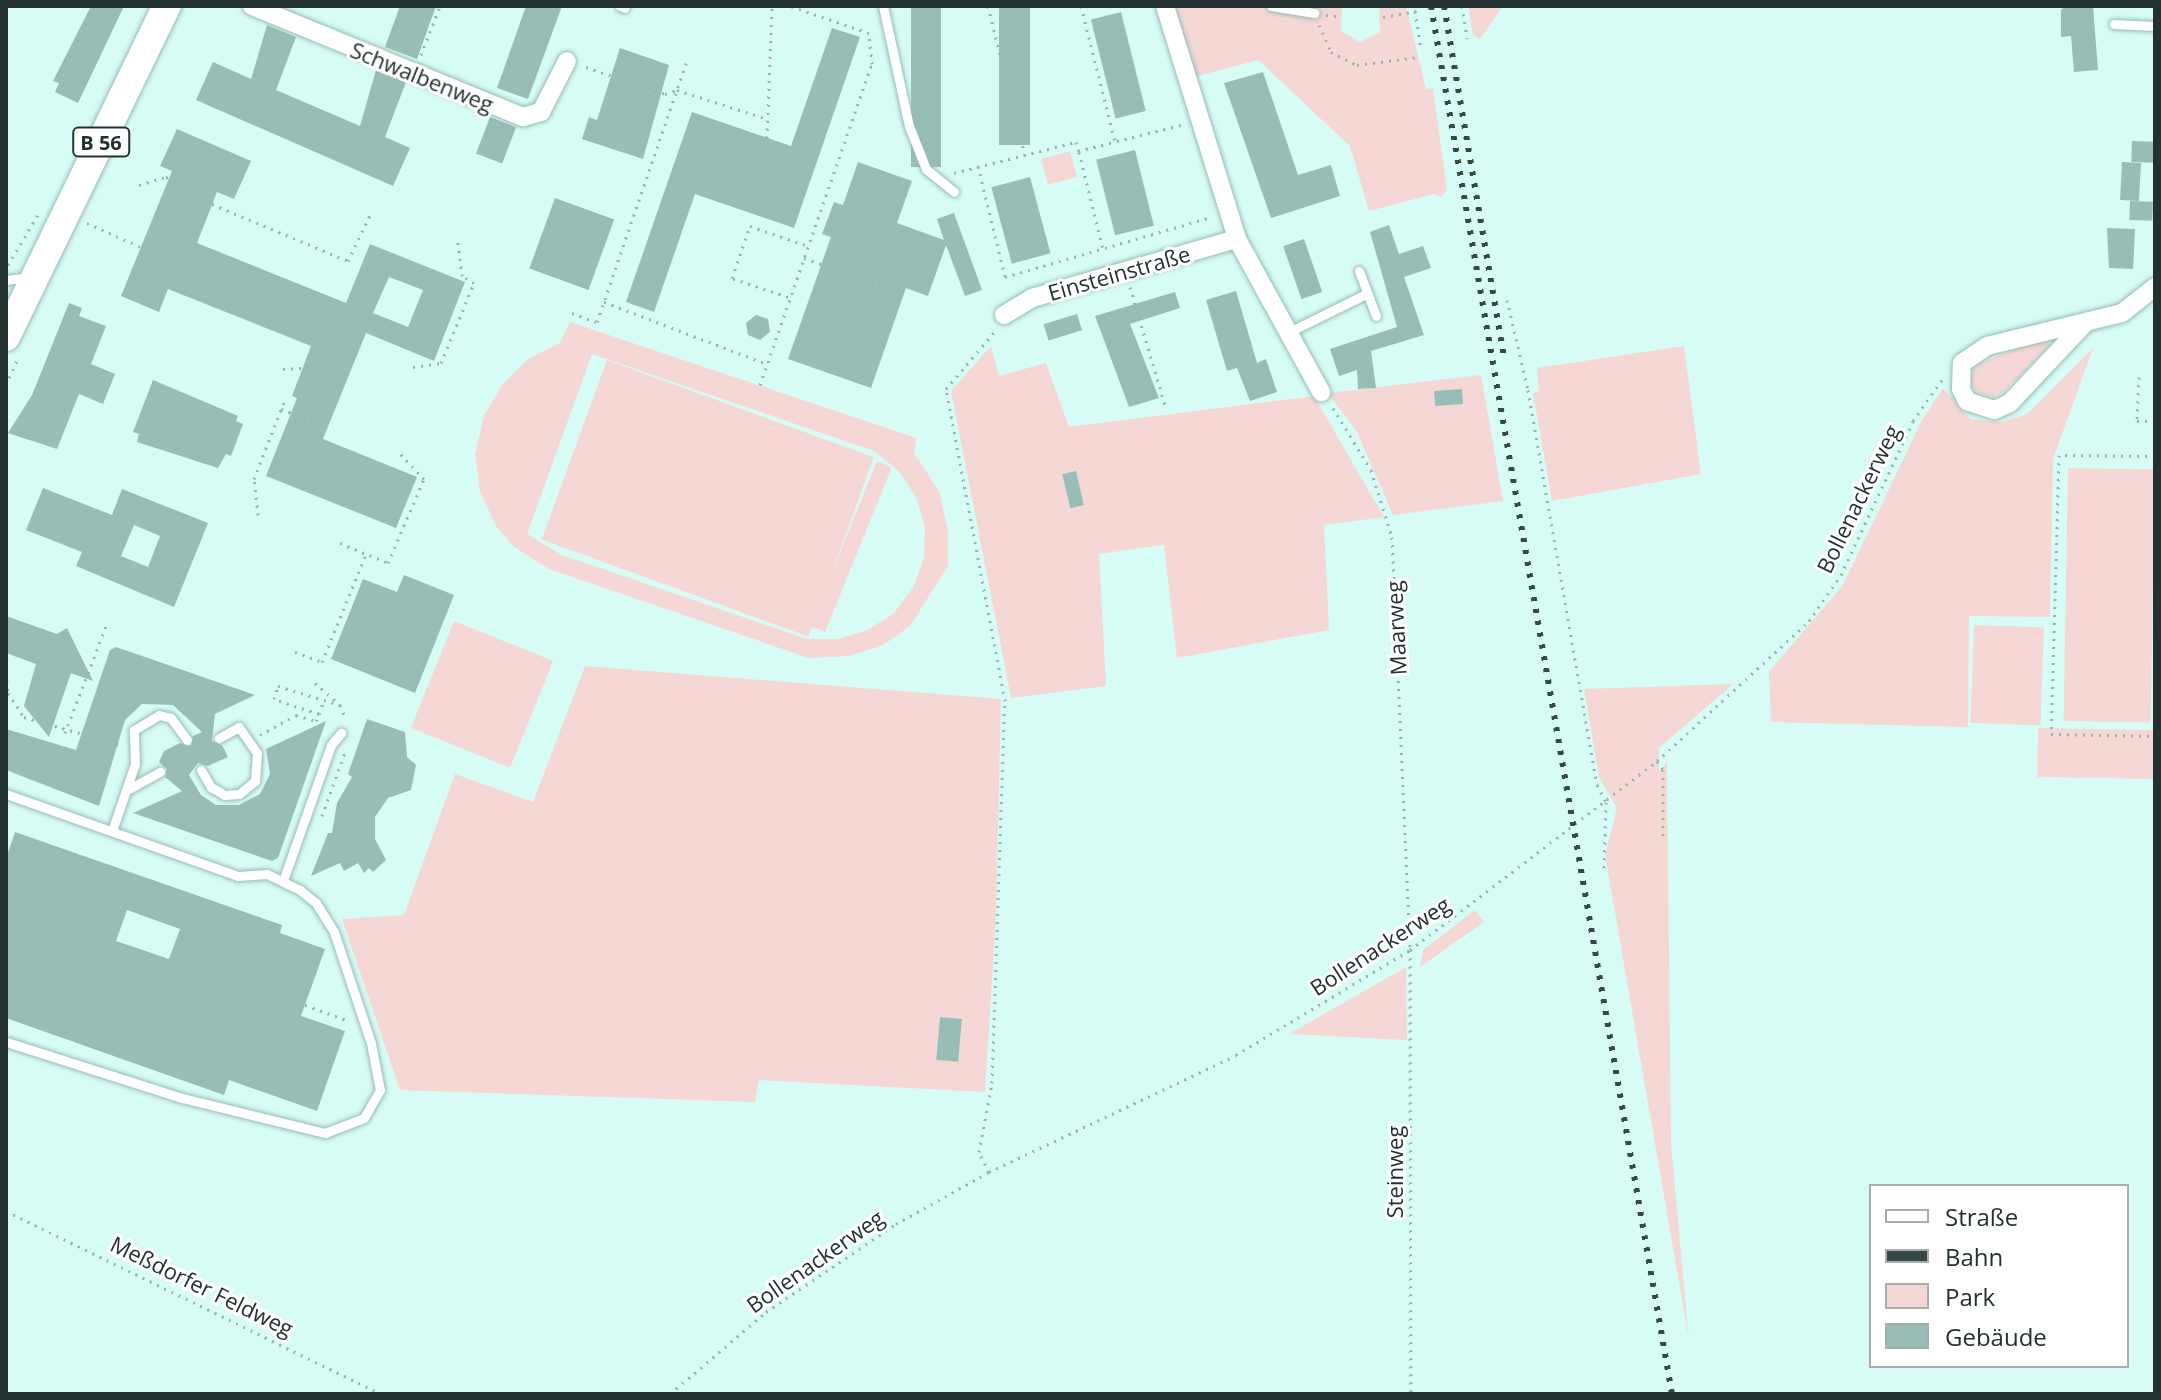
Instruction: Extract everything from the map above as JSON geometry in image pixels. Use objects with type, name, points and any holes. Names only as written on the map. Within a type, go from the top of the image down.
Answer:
[{"type":"main road","name":"B 56","points":[[8,328],[167,6]]},
{"type":"street","name":"Schwalbenweg","points":[[252,6],[523,117],[541,112],[567,61]]},
{"type":"street","points":[[1165,6],[1232,240],[1321,392]]},
{"type":"street","name":"Einsteinstraße","points":[[1004,315],[1032,298],[1232,240]]},
{"type":"street","points":[[2085,323],[2010,403],[1994,410],[1967,401],[1961,389],[1962,363],[2011,337],[2122,313],[2155,287]]},
{"type":"lane","points":[[883,6],[909,126],[926,169],[954,192]]},
{"type":"lane","points":[[1271,6],[1316,13]]},
{"type":"lane","points":[[2114,24],[2155,26]]},
{"type":"lane","points":[[1359,271],[1376,316]]},
{"type":"lane","points":[[6,280],[34,277]]},
{"type":"lane","points":[[1287,333],[1368,293]]},
{"type":"lane","points":[[112,831],[135,764],[132,749],[134,730],[159,715],[171,718],[187,740]]},
{"type":"lane","points":[[201,770],[218,792],[232,795],[249,788],[258,769],[257,753],[239,727],[219,738]]},
{"type":"lane","points":[[284,878],[331,745],[341,733]]},
{"type":"lane","points":[[127,790],[160,772]]},
{"type":"lane","points":[[6,794],[238,876],[284,878],[316,903],[334,932],[364,1018],[380,1090],[364,1118],[325,1133],[182,1098],[6,1042]]},
{"type":"path","points":[[414,74],[440,6]]},
{"type":"path","points":[[767,138],[772,6]]},
{"type":"path","points":[[760,385],[872,64],[869,33],[790,6]]},
{"type":"path","points":[[988,6],[1025,155]]},
{"type":"path","points":[[1081,6],[1115,141]]},
{"type":"path","points":[[1408,6],[1414,11],[1421,47]]},
{"type":"path","points":[[1462,6],[1467,39]]},
{"type":"path","points":[[1383,17],[1414,11]]},
{"type":"path","points":[[1316,13],[1323,41],[1341,60],[1373,65],[1418,57]]},
{"type":"path","points":[[572,313],[597,322],[686,63]]},
{"type":"path","points":[[593,70],[612,76]]},
{"type":"path","points":[[639,86],[665,94],[677,90],[768,119]]},
{"type":"path","points":[[1078,151],[1199,120]]},
{"type":"path","points":[[935,178],[1076,142],[1103,249]]},
{"type":"path","points":[[978,166],[1005,277],[1217,215],[1232,240]]},
{"type":"path","points":[[139,185],[166,177],[209,195],[212,204],[348,261],[370,215]]},
{"type":"path","points":[[6,267],[29,223],[47,206]]},
{"type":"path","points":[[82,221],[141,247]]},
{"type":"path","points":[[790,298],[732,278],[750,226],[808,246]]},
{"type":"path","points":[[413,367],[441,363],[474,283],[462,276],[458,242]]},
{"type":"path","points":[[804,258],[884,286]]},
{"type":"path","points":[[1129,283],[1165,405]]},
{"type":"path","points":[[1507,300],[1597,785],[1606,802],[1604,870]]},
{"type":"path","points":[[604,302],[766,364]]},
{"type":"path","points":[[989,1172],[979,1152],[992,1083],[1005,701],[946,389],[986,348],[1004,315]]},
{"type":"path","name":"Bollenackerweg","points":[[670,1394],[766,1312],[896,1224],[989,1172],[1236,1055],[1410,950],[1606,802],[1657,761],[1809,621],[1841,575],[1913,421],[1937,383],[1962,363]]},
{"type":"path","points":[[283,369],[337,366]]},
{"type":"path","points":[[2139,377],[2137,421],[2155,421]]},
{"type":"path","name":"Maarweg","points":[[1321,392],[1371,470],[1392,537],[1410,950]]},
{"type":"path","points":[[258,515],[254,479],[286,397]]},
{"type":"path","points":[[281,409],[315,422]]},
{"type":"path","points":[[340,543],[388,563],[424,479],[399,452]]},
{"type":"path","points":[[2155,456],[2059,455],[2051,734],[2155,736]]},
{"type":"path","points":[[295,652],[322,662],[366,554]]},
{"type":"path","points":[[65,733],[108,621]]},
{"type":"path","points":[[6,673],[8,693],[24,717],[65,733],[81,731],[132,749]]},
{"type":"path","points":[[319,714],[274,699],[278,686],[340,705]]},
{"type":"path","points":[[249,741],[296,715],[316,721],[324,700]]},
{"type":"path","points":[[1657,761],[1663,770],[1663,837]]},
{"type":"path","name":"Steinweg","points":[[1410,950],[1411,1394]]},
{"type":"path","points":[[305,1005],[343,1022]]},
{"type":"path","name":"Meßdorfer Feldweg","points":[[6,1211],[381,1394]]},
{"type":"green space","points":[[1178,6],[1342,6],[1341,31],[1360,42],[1380,32],[1379,6],[1406,6],[1426,89],[1433,88],[1447,190],[1442,197],[1434,194],[1369,211],[1350,146],[1258,60],[1194,77],[1176,13]]},
{"type":"green space","points":[[1468,6],[1503,6],[1480,39],[1473,35]]},
{"type":"green space","points":[[1070,151],[1077,177],[1048,185],[1041,159]]},
{"type":"green space","points":[[570,322],[916,438],[914,453],[939,491],[948,531],[948,566],[910,626],[882,646],[848,656],[809,658],[549,569],[514,547],[496,526],[480,492],[475,454],[484,416],[502,385],[528,359],[560,343]],"holes":[[[592,354],[874,451],[899,471],[916,497],[925,527],[924,558],[913,588],[894,613],[868,630],[838,639],[807,639],[562,555],[527,534]]]},
{"type":"green space","points":[[2046,337],[2049,346],[2004,392],[1992,398],[1975,391],[1970,378],[1977,364]]},
{"type":"green space","points":[[991,346],[999,376],[1046,363],[1069,427],[1314,396],[1384,517],[1324,525],[1329,630],[1177,658],[1164,545],[1099,554],[1106,686],[1011,698],[951,391]]},
{"type":"green space","points":[[1684,346],[1701,474],[1552,501],[1533,393],[1539,391],[1537,368]]},
{"type":"green space","points":[[2093,348],[2053,459],[2050,617],[1969,616],[1968,727],[1771,722],[1769,672],[1843,585],[1922,420],[1943,388],[1970,419],[2002,422],[2027,414]]},
{"type":"green space","points":[[607,360],[874,457],[809,637],[542,539]]},
{"type":"green space","points":[[1481,375],[1503,501],[1393,515],[1357,432],[1328,393]]},
{"type":"green space","points":[[877,461],[892,467],[825,632],[810,626]]},
{"type":"green space","points":[[2068,468],[2155,470],[2151,722],[2064,721]]},
{"type":"green space","points":[[454,621],[553,661],[510,768],[411,728]]},
{"type":"green space","points":[[1974,625],[2044,627],[2041,725],[1971,723]]},
{"type":"green space","points":[[585,666],[1001,699],[996,917],[985,1092],[759,1080],[755,1102],[400,1090],[342,919],[404,915],[455,774],[533,802]]},
{"type":"green space","points":[[1733,684],[1659,748],[1659,772],[1667,762],[1671,1144],[1689,1340],[1605,855],[1617,808],[1599,777],[1584,689]]},
{"type":"green space","points":[[2038,728],[2155,730],[2154,779],[2037,777]]},
{"type":"green space","points":[[1475,910],[1484,922],[1420,967],[1423,950]]},
{"type":"green space","points":[[1406,967],[1407,1040],[1289,1034]]},
{"type":"building","points":[[91,6],[124,6],[78,103],[55,92],[59,83],[53,81]]},
{"type":"building","points":[[400,6],[436,6],[417,59],[385,47]]},
{"type":"building","points":[[526,6],[562,6],[528,99],[497,88]]},
{"type":"building","points":[[911,6],[941,6],[941,167],[911,167]]},
{"type":"building","points":[[999,6],[1030,6],[1030,145],[999,145]]},
{"type":"building","points":[[2066,6],[2093,6],[2098,70],[2074,72],[2071,36],[2061,37],[2061,10]]},
{"type":"building","points":[[1121,12],[1146,111],[1116,118],[1091,19]]},
{"type":"building","points":[[267,25],[296,37],[276,90],[360,126],[376,70],[406,82],[385,137],[410,148],[393,186],[196,100],[213,62],[251,79]]},
{"type":"building","points":[[832,28],[860,37],[794,228],[695,194],[654,312],[626,302],[692,112],[791,146]]},
{"type":"building","points":[[620,48],[669,65],[643,159],[582,139],[589,117],[597,120]]},
{"type":"building","points":[[1263,72],[1298,175],[1331,165],[1340,196],[1271,218],[1224,83]]},
{"type":"building","points":[[490,117],[516,127],[502,163],[476,153]]},
{"type":"building","points":[[177,129],[251,161],[234,199],[217,192],[197,243],[346,303],[370,244],[465,282],[434,361],[366,333],[323,439],[417,477],[396,528],[266,476],[297,398],[292,396],[311,346],[168,289],[159,312],[121,296],[172,171],[160,166]],"holes":[[[389,277],[423,290],[408,327],[373,313]]]},
{"type":"building","points":[[2132,141],[2155,142],[2154,163],[2131,162]]},
{"type":"building","points":[[1135,150],[1154,226],[1115,235],[1096,160]]},
{"type":"building","points":[[858,162],[912,181],[897,223],[944,240],[937,219],[954,213],[982,290],[965,296],[946,245],[928,296],[906,288],[871,388],[788,359],[831,237],[822,234],[834,202],[843,205]]},
{"type":"building","points":[[2122,162],[2141,163],[2139,201],[2120,200]]},
{"type":"building","points":[[1030,177],[1050,253],[1012,264],[991,187]]},
{"type":"building","points":[[555,198],[614,220],[589,290],[529,268]]},
{"type":"building","points":[[2130,201],[2153,202],[2152,221],[2129,220]]},
{"type":"building","points":[[1389,225],[1399,254],[1423,246],[1431,268],[1404,277],[1424,335],[1371,351],[1376,388],[1358,389],[1357,370],[1339,376],[1330,349],[1397,327],[1370,232]]},
{"type":"building","points":[[2107,228],[2135,229],[2133,269],[2109,268]]},
{"type":"building","points":[[1304,239],[1322,292],[1301,299],[1283,246]]},
{"type":"building","points":[[1236,291],[1257,363],[1266,359],[1277,392],[1250,401],[1237,368],[1227,371],[1206,300]]},
{"type":"building","points":[[1175,292],[1180,308],[1130,324],[1159,398],[1129,407],[1095,316]]},
{"type":"building","points":[[69,303],[82,308],[79,316],[106,326],[91,364],[115,374],[103,404],[79,394],[57,449],[8,433],[32,395]]},
{"type":"building","points":[[1077,314],[1082,330],[1048,340],[1044,324]]},
{"type":"building","points":[[756,315],[768,319],[770,332],[760,340],[748,335],[746,323]]},
{"type":"building","points":[[153,380],[238,416],[236,421],[243,424],[231,456],[226,454],[218,468],[137,442],[139,434],[133,432]]},
{"type":"building","points":[[1462,389],[1463,404],[1435,406],[1434,391]]},
{"type":"building","points":[[1076,471],[1084,505],[1070,508],[1062,474]]},
{"type":"building","points":[[43,488],[112,515],[122,489],[208,523],[174,607],[76,566],[82,552],[26,530]],"holes":[[[134,525],[160,536],[148,567],[121,556]]]},
{"type":"building","points":[[404,575],[454,595],[415,693],[331,659],[363,579],[397,592]]},
{"type":"building","points":[[6,616],[57,634],[67,628],[93,681],[71,673],[49,737],[24,706],[36,664],[6,653]]},
{"type":"building","points":[[116,647],[255,695],[215,714],[212,741],[222,745],[228,757],[208,766],[198,763],[189,775],[201,795],[216,805],[239,805],[260,794],[270,774],[266,749],[326,721],[278,858],[272,861],[133,813],[182,791],[165,777],[167,769],[159,762],[164,751],[180,743],[191,746],[193,736],[202,732],[173,705],[142,704],[125,720],[99,806],[6,770],[6,729],[76,750],[110,650]]},
{"type":"building","points":[[367,719],[405,732],[407,757],[416,765],[411,790],[388,798],[375,817],[375,839],[386,860],[373,872],[369,868],[364,873],[358,863],[344,871],[340,863],[311,876],[328,833],[332,833],[337,803],[352,777],[348,774]]},
{"type":"building","points":[[15,832],[282,925],[280,933],[325,949],[301,1016],[345,1031],[317,1111],[229,1080],[224,1095],[6,1018],[6,858]],"holes":[[[127,910],[180,929],[169,959],[116,941]]]},
{"type":"building","points":[[940,1017],[962,1019],[958,1062],[936,1060]]},
{"type":"railway","points":[[1431,6],[1672,1394]]},
{"type":"railway","points":[[1444,6],[1504,357]]}]
